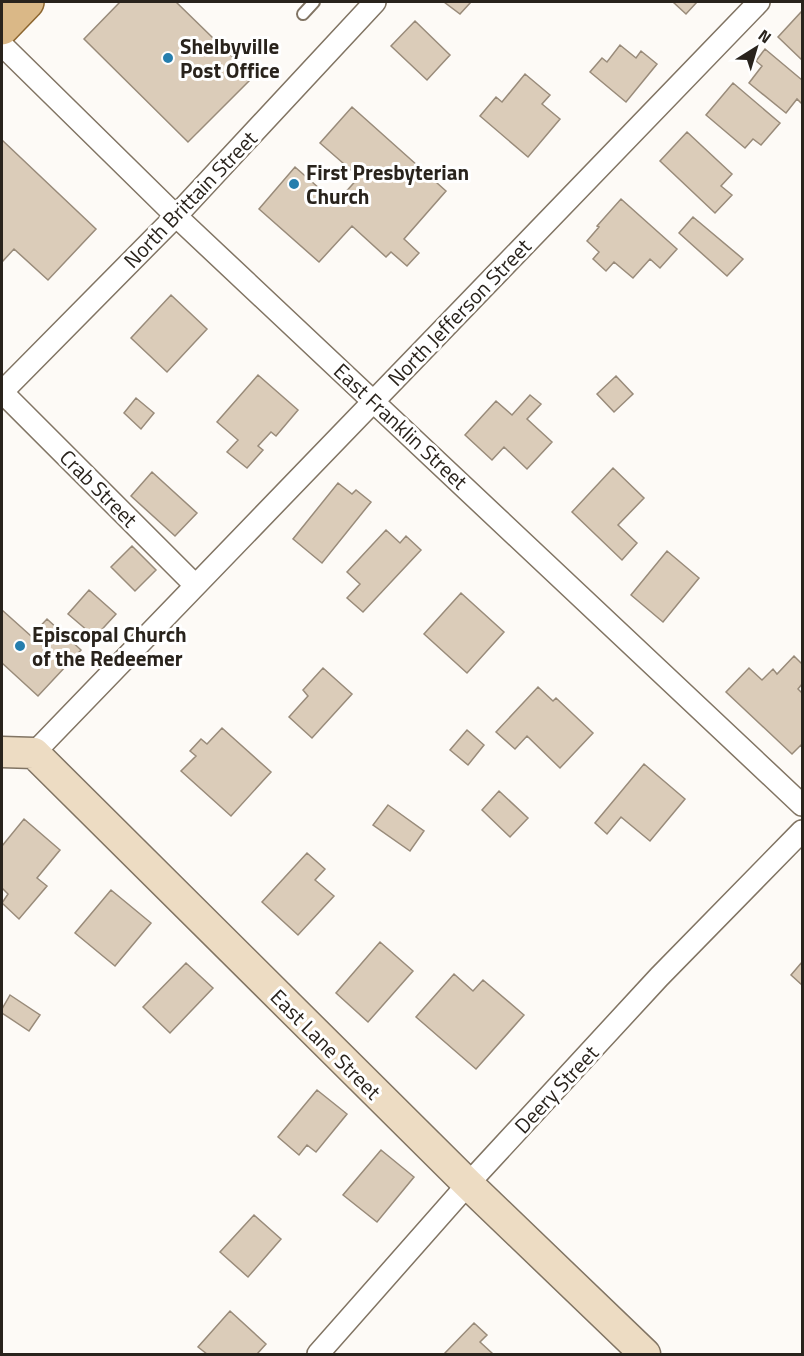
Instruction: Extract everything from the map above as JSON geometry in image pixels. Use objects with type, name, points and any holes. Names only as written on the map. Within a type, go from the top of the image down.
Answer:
[{"type":"main road","points":[[2,28],[27,2]]},
{"type":"street","name":"North Brittain Street","points":[[2,392],[176,216],[375,2]]},
{"type":"street","name":"North Jefferson Street","points":[[34,753],[758,2]]},
{"type":"street","name":"East Franklin Street","points":[[2,45],[176,216],[802,805]]},
{"type":"street","name":"Crab Street","points":[[2,392],[195,585]]},
{"type":"street","points":[[2,752],[34,753]]},
{"type":"street","name":"East Lane Street","points":[[34,753],[468,1184],[645,1354]]},
{"type":"street","name":"Deery Street","points":[[318,1354],[468,1184],[659,977],[802,831]]},
{"type":"lane","points":[[303,14],[314,2]]},
{"type":"building","name":"Shelbyville Post Office","points":[[120,2],[176,2],[253,77],[188,142],[84,39]]},
{"type":"building","points":[[444,2],[471,2],[460,14]]},
{"type":"building","points":[[673,2],[697,2],[686,14]]},
{"type":"building","points":[[802,11],[802,60],[778,37]]},
{"type":"building","points":[[415,21],[450,55],[427,80],[391,46]]},
{"type":"building","points":[[620,45],[636,58],[641,51],[657,64],[626,102],[590,72],[602,58],[607,62]]},
{"type":"building","points":[[765,49],[802,80],[802,104],[797,99],[786,113],[749,83],[762,66],[756,61]]},
{"type":"building","points":[[525,74],[550,95],[542,104],[560,119],[528,157],[480,116],[496,97],[502,102]]},
{"type":"building","points":[[733,83],[780,123],[761,145],[753,139],[745,148],[706,115]]},
{"type":"building","points":[[352,107],[446,191],[404,239],[419,253],[407,266],[391,252],[386,257],[352,226],[319,262],[259,209],[295,167],[336,203],[359,177],[320,143]]},
{"type":"building","points":[[687,132],[732,174],[721,186],[732,195],[715,213],[660,161]]},
{"type":"building","points":[[2,140],[96,229],[48,280],[14,249],[2,262]]},
{"type":"building","points":[[621,199],[677,249],[660,268],[650,259],[633,278],[614,262],[606,271],[593,259],[599,252],[587,241]]},
{"type":"building","points":[[693,217],[743,259],[727,276],[679,233]]},
{"type":"building","points":[[171,295],[207,329],[167,372],[131,338]]},
{"type":"building","points":[[258,375],[298,410],[276,436],[271,432],[258,446],[263,450],[247,468],[227,452],[238,440],[217,422]]},
{"type":"building","points":[[616,376],[633,394],[614,412],[597,394]]},
{"type":"building","points":[[530,395],[541,404],[527,419],[552,442],[527,469],[504,447],[492,460],[465,435],[496,401],[512,415]]},
{"type":"building","points":[[136,398],[154,413],[141,429],[124,413]]},
{"type":"building","points":[[613,468],[644,498],[618,525],[637,543],[622,560],[572,512]]},
{"type":"building","points":[[152,472],[197,513],[175,536],[131,496]]},
{"type":"building","points":[[338,483],[352,494],[356,490],[371,502],[322,563],[293,539]]},
{"type":"building","points":[[386,530],[400,543],[406,536],[421,550],[363,612],[347,598],[360,584],[347,572]]},
{"type":"building","points":[[132,546],[156,570],[135,591],[111,567]]},
{"type":"building","points":[[667,551],[699,578],[663,622],[631,595]]},
{"type":"building","points":[[89,590],[116,614],[95,637],[68,614]]},
{"type":"building","points":[[461,593],[504,632],[467,673],[424,634]]},
{"type":"building","points":[[2,610],[31,636],[47,619],[81,650],[38,696],[2,663]]},
{"type":"building","points":[[794,656],[802,664],[802,684],[798,689],[802,693],[802,746],[792,754],[726,692],[749,668],[762,680],[773,669],[777,674]]},
{"type":"building","points":[[323,668],[352,694],[312,738],[289,717],[308,696],[303,690]]},
{"type":"building","points":[[538,687],[553,701],[556,698],[593,733],[560,768],[527,736],[515,749],[496,732]]},
{"type":"building","points":[[222,728],[271,772],[231,816],[181,771],[196,756],[190,751],[201,739],[207,744]]},
{"type":"building","points":[[467,730],[484,745],[468,765],[450,750]]},
{"type":"building","points":[[644,764],[685,799],[650,841],[621,817],[607,834],[595,823]]},
{"type":"building","points":[[499,791],[528,818],[510,837],[482,810]]},
{"type":"building","points":[[388,805],[424,831],[410,851],[373,825]]},
{"type":"building","points":[[24,819],[60,850],[37,878],[47,886],[19,919],[2,903],[8,894],[2,888],[2,846]]},
{"type":"building","points":[[307,853],[325,869],[315,880],[334,896],[298,935],[262,902]]},
{"type":"building","points":[[111,890],[151,923],[115,966],[75,933]]},
{"type":"building","points":[[380,942],[413,971],[368,1022],[336,993]]},
{"type":"building","points":[[802,962],[802,985],[791,975]]},
{"type":"building","points":[[186,963],[213,988],[170,1033],[143,1007]]},
{"type":"building","points":[[454,974],[473,991],[483,980],[524,1015],[476,1069],[416,1017]]},
{"type":"building","points":[[10,995],[40,1015],[29,1031],[2,1013]]},
{"type":"building","points":[[317,1090],[347,1114],[316,1152],[307,1145],[299,1155],[278,1137]]},
{"type":"building","points":[[381,1150],[414,1177],[377,1222],[343,1195]]},
{"type":"building","points":[[254,1215],[281,1239],[248,1277],[220,1252]]},
{"type":"building","points":[[230,1311],[266,1344],[257,1354],[207,1354],[198,1347]]},
{"type":"building","points":[[474,1323],[487,1335],[480,1342],[493,1354],[444,1354]]},
{"type":"place","name":"Shelbyville Post Office","points":[[168,58]]},
{"type":"place","name":"First Presbyterian Church","points":[[294,184]]},
{"type":"place","name":"Episcopal Church of the Redeemer","points":[[20,646]]}]
